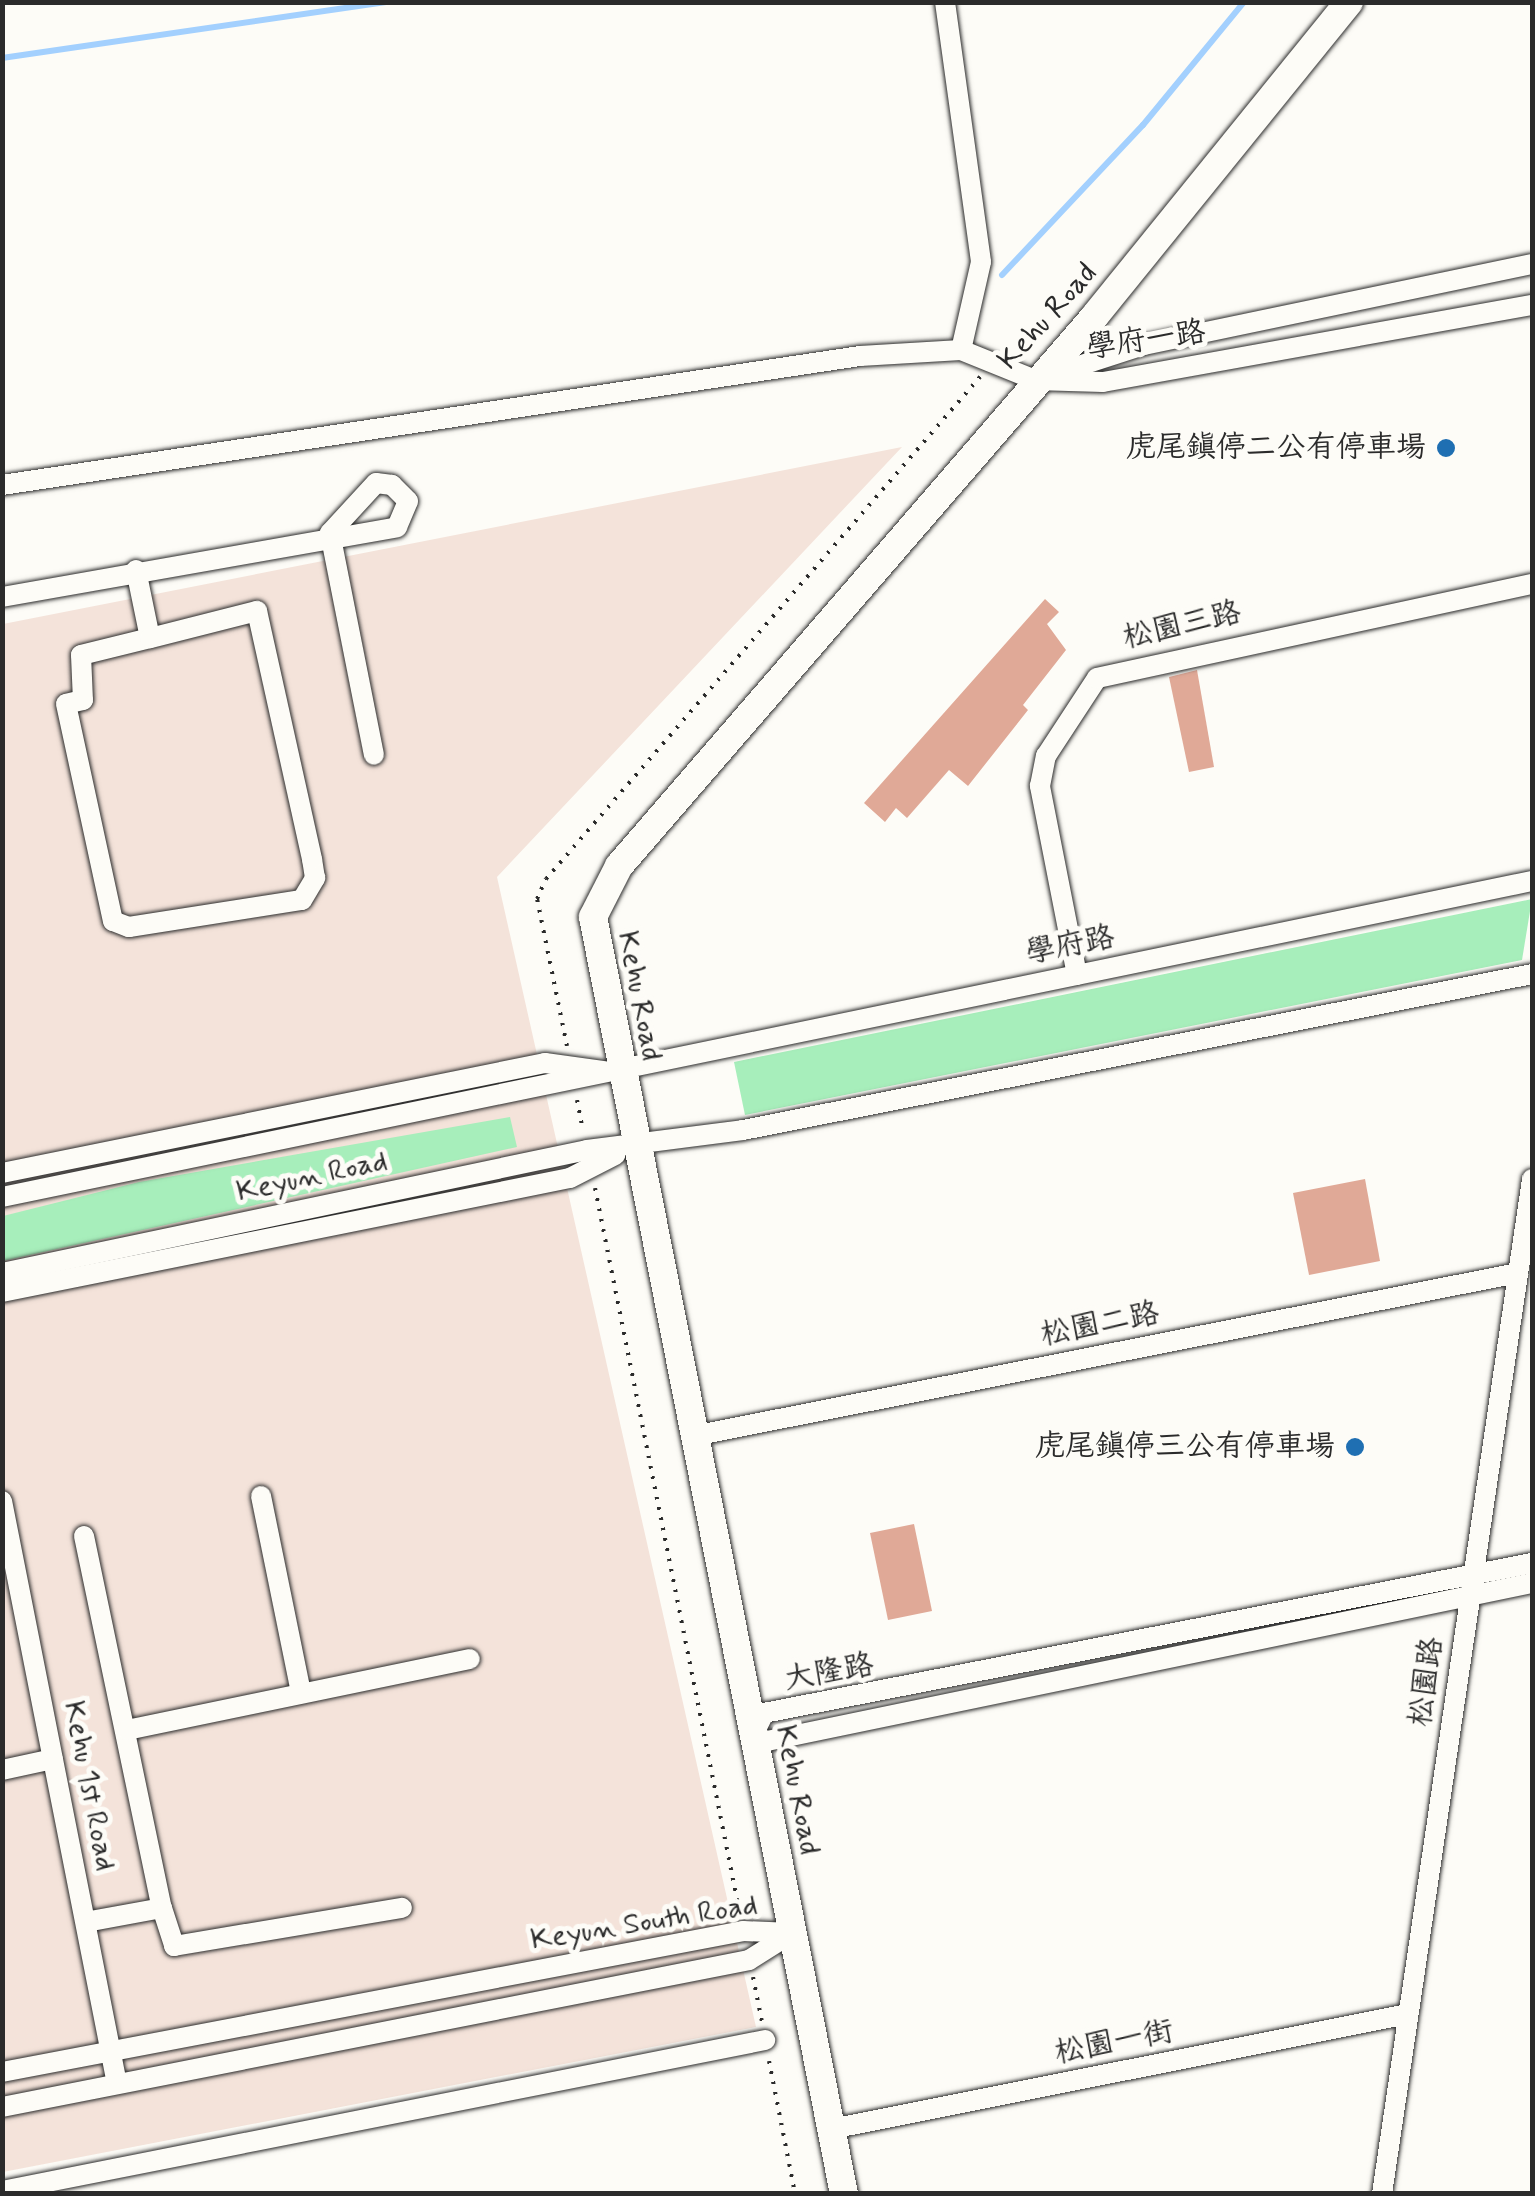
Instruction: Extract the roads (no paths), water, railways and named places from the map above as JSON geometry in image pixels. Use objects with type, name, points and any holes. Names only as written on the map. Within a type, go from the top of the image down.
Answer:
[{"type":"main road","name":"Kehu Road","points":[[844,2194],[592,935],[602,894],[1349,2]]},
{"type":"street","points":[[945,2],[981,262],[960,350]]},
{"type":"street","name":"學府一路","points":[[1034,380],[1144,345],[1532,264]]},
{"type":"street","name":"學府一路","points":[[1034,380],[1103,382],[1532,305]]},
{"type":"street","points":[[2,484],[860,356],[960,350],[1034,380]]},
{"type":"street","points":[[2,597],[330,533],[374,755]]},
{"type":"street","points":[[136,570],[150,638]]},
{"type":"street","name":"松園三路","points":[[1077,975],[1040,786],[1046,756],[1097,678],[1532,584]]},
{"type":"street","points":[[257,611],[315,878],[302,900],[129,928],[114,921],[66,704],[84,700],[81,655],[150,638],[257,611]]},
{"type":"street","name":"學府路","points":[[620,1072],[1532,881]]},
{"type":"street","points":[[636,1147],[1532,974]]},
{"type":"street","points":[[2,1173],[545,1063],[573,1076]]},
{"type":"street","name":"Keyun Road","points":[[2,1197],[573,1076],[620,1072]]},
{"type":"street","name":"Keyun Road","points":[[2,1273],[636,1147]]},
{"type":"street","points":[[2,1292],[570,1178],[589,1157]]},
{"type":"street","name":"松園路","points":[[1382,2194],[1532,1179]]},
{"type":"street","name":"松園二路","points":[[693,1436],[1518,1273]]},
{"type":"street","points":[[261,1496],[301,1692]]},
{"type":"street","name":"Kehu 1st Road","points":[[2,1501],[118,2084]]},
{"type":"street","points":[[84,1536],[162,1908],[174,1946],[402,1908]]},
{"type":"street","name":"大隆路","points":[[1472,1586],[1532,1562]]},
{"type":"street","name":"大隆路","points":[[753,1736],[764,1713],[1472,1586],[1532,1583]]},
{"type":"street","points":[[127,1730],[470,1659]]},
{"type":"street","points":[[2,1770],[54,1759]]},
{"type":"street","points":[[86,1922],[162,1908]]},
{"type":"street","name":"Keyun South Road","points":[[2,2072],[744,1931],[792,1932]]},
{"type":"street","name":"Keyun South Road","points":[[2,2107],[749,1960],[792,1932]]},
{"type":"street","name":"松園一街","points":[[831,2129],[1408,2014]]},
{"type":"street","points":[[2,2191],[765,2040]]},
{"type":"waterway","points":[[2,58],[386,2]]},
{"type":"waterway","points":[[1002,275],[1143,125],[1244,2]]},
{"type":"place","name":"虎尾鎮停二公有停車場","points":[[1446,448]]},
{"type":"place","name":"虎尾鎮停三公有停車場","points":[[1355,1447]]}]
